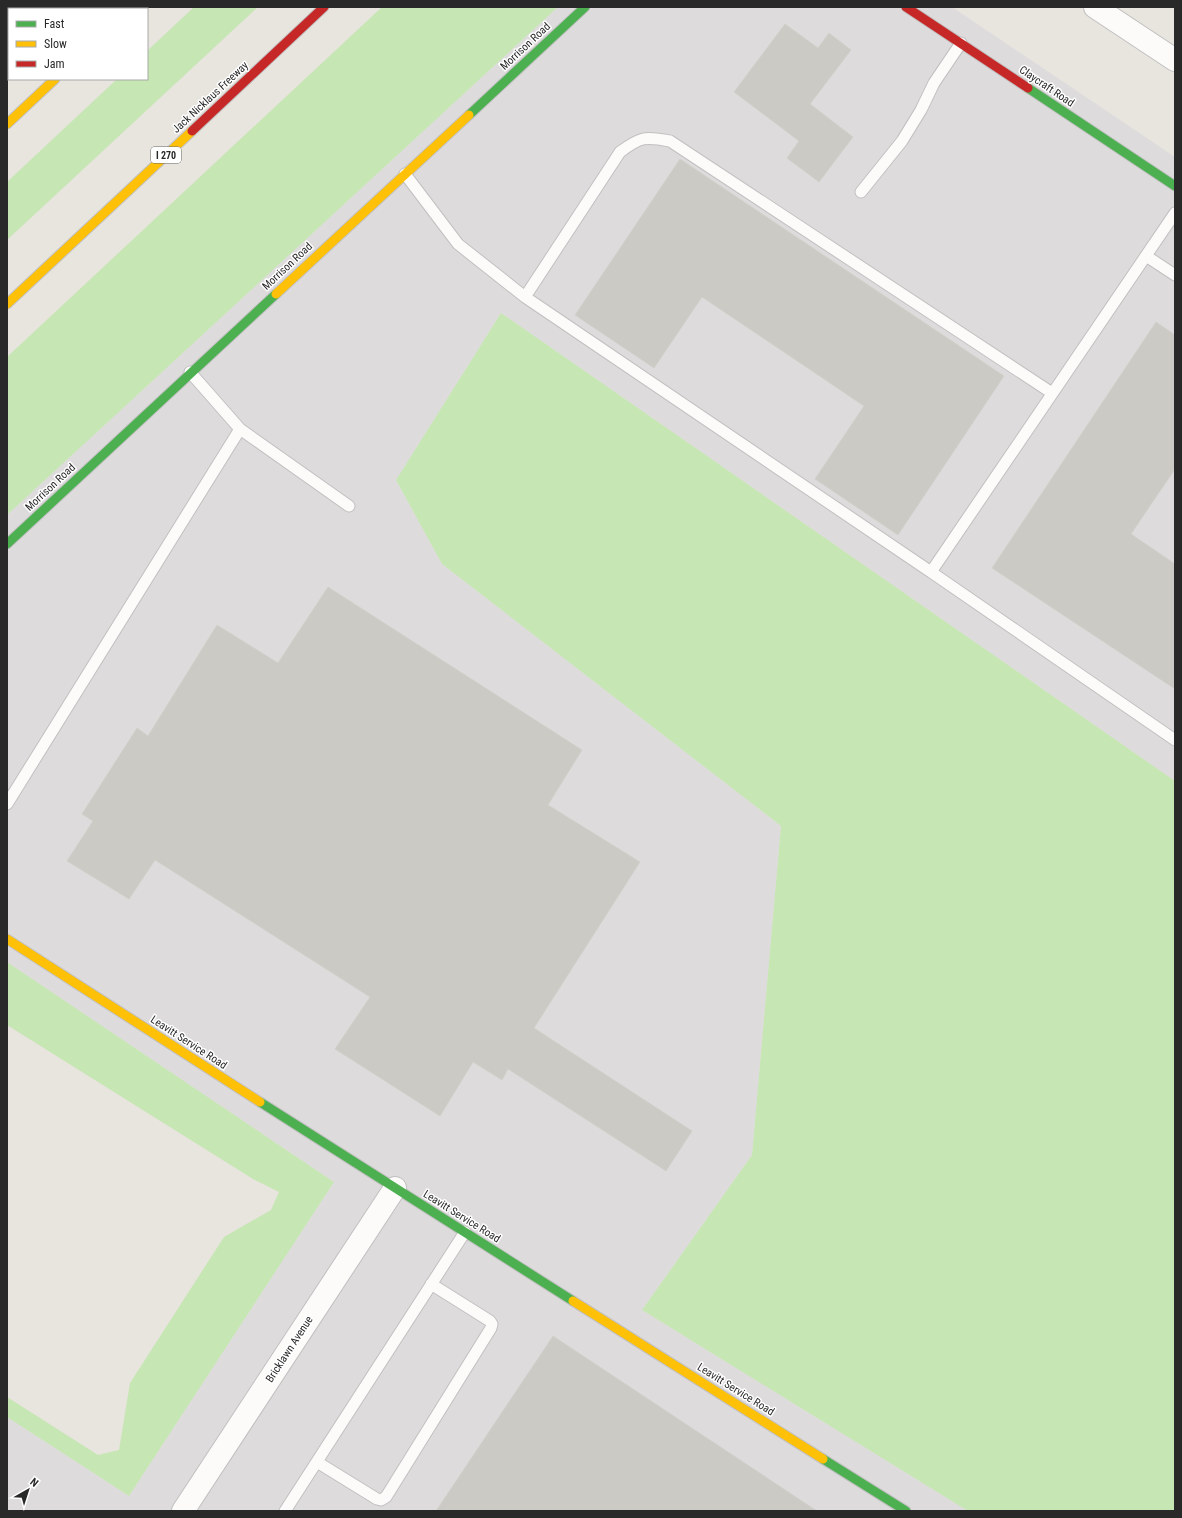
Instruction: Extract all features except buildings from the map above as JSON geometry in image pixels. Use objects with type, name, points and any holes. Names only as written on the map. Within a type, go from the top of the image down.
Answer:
[{"type":"main road","name":"Jack Nicklaus Freeway","points":[[7,304],[324,7]]},
{"type":"main road","name":"Morrison Road","points":[[7,544],[190,372],[585,7]]},
{"type":"main road","name":"Claycraft Road","points":[[906,7],[1175,186]]},
{"type":"main road","points":[[7,124],[54,80]]},
{"type":"main road","name":"Leavitt Service Road","points":[[7,939],[395,1188],[906,1511]]},
{"type":"street","points":[[1096,7],[1175,60]]},
{"type":"street","name":"Bricklawn Avenue","points":[[183,1511],[395,1188]]},
{"type":"lane","points":[[861,192],[902,141],[921,110],[934,83],[961,43]]},
{"type":"lane","points":[[525,297],[620,152],[635,141],[652,137],[670,141],[1052,393]]},
{"type":"lane","points":[[405,174],[458,244],[525,297],[931,572],[1175,740]]},
{"type":"lane","points":[[931,572],[1175,213]]},
{"type":"lane","points":[[1146,256],[1175,275]]},
{"type":"lane","points":[[190,372],[240,428],[349,506]]},
{"type":"lane","points":[[7,804],[240,428]]},
{"type":"lane","points":[[285,1511],[465,1232]]},
{"type":"lane","points":[[316,1462],[377,1499],[381,1500],[386,1497],[491,1328],[492,1324],[490,1321],[431,1284]]},
{"type":"shaded area","points":[[558,7],[952,7],[1175,157],[1175,781],[501,313],[396,480],[442,564],[781,826],[752,1155],[642,1310],[968,1511],[7,1511],[7,1417],[129,1496],[334,1182],[7,962],[7,515]]},
{"type":"green space","points":[[7,7],[62,7],[8,8],[7,59]]},
{"type":"green space","points":[[194,7],[258,7],[7,240],[7,182],[116,80],[148,80],[148,50]]},
{"type":"green space","points":[[382,7],[558,7],[7,515],[7,357]]},
{"type":"green space","points":[[501,313],[1175,781],[1175,1511],[968,1511],[642,1310],[752,1155],[781,826],[442,564],[396,480]]},
{"type":"green space","points":[[7,962],[334,1182],[129,1496],[7,1417],[7,1397],[98,1455],[119,1450],[130,1383],[224,1237],[271,1210],[279,1192],[253,1179],[7,1025]]},
{"type":"traffic: fast","points":[[469,115],[585,7]]},
{"type":"traffic: fast","points":[[1028,88],[1175,186]]},
{"type":"traffic: fast","points":[[7,544],[276,294]]},
{"type":"traffic: fast","points":[[260,1102],[573,1301]]},
{"type":"traffic: fast","points":[[823,1459],[906,1511]]},
{"type":"traffic: slow","points":[[7,124],[54,80]]},
{"type":"traffic: slow","points":[[276,294],[469,115]]},
{"type":"traffic: slow","points":[[7,304],[192,131]]},
{"type":"traffic: slow","points":[[7,939],[260,1102]]},
{"type":"traffic: slow","points":[[573,1301],[823,1459]]},
{"type":"traffic: jam","points":[[192,131],[324,7]]},
{"type":"traffic: jam","points":[[906,7],[1028,88]]}]
